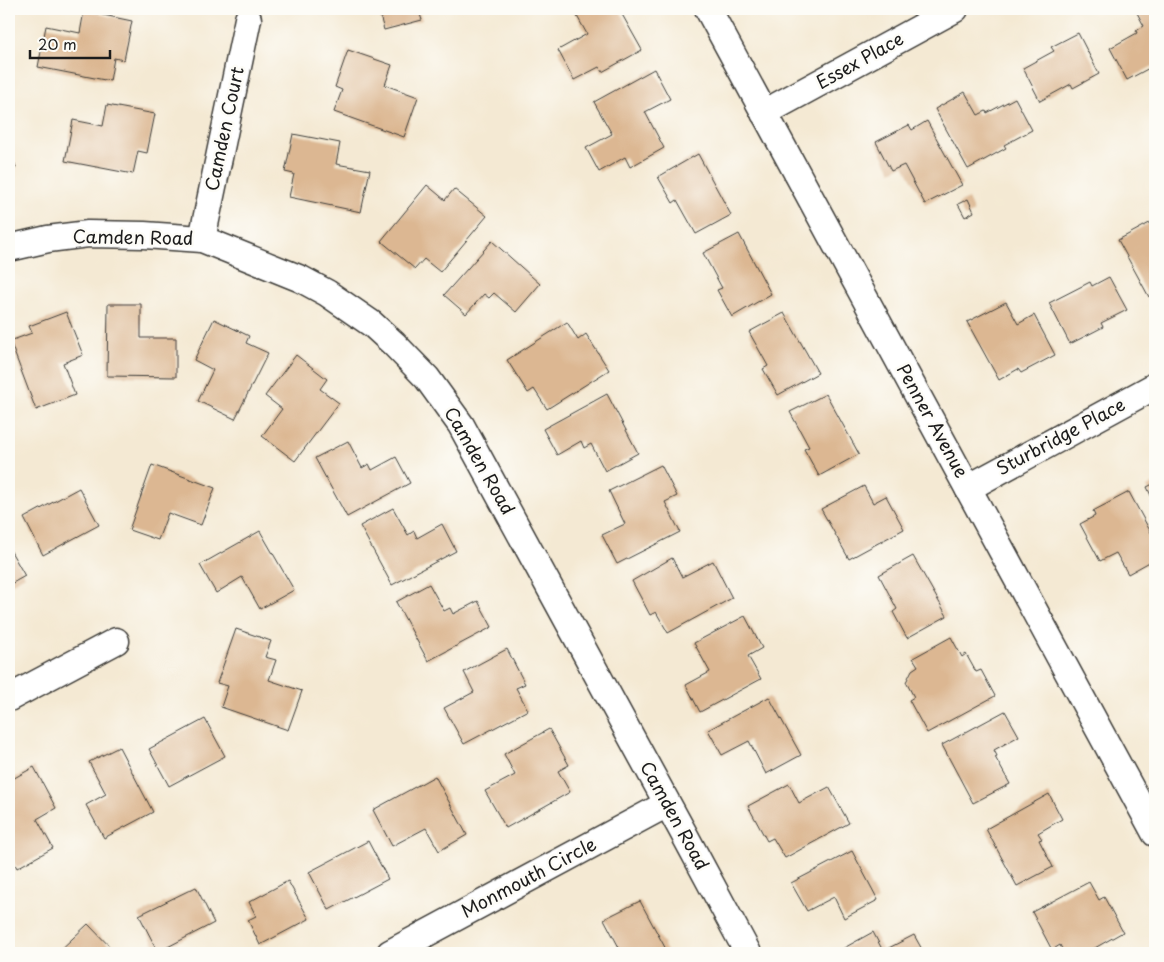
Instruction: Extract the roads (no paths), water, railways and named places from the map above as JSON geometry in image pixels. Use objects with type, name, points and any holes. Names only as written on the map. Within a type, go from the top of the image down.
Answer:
[{"type":"street","name":"Penner Avenue","points":[[708,9],[1155,834]]},
{"type":"street","name":"Essex Place","points":[[764,113],[956,9]]},
{"type":"street","name":"Camden Court","points":[[202,239],[248,19]]},
{"type":"street","name":"Camden Road","points":[[9,248],[48,239],[88,234],[202,239],[301,279],[327,293],[372,324],[394,344],[427,378],[461,425],[748,953]]},
{"type":"street","name":"Sturbridge Place","points":[[968,488],[1155,386]]},
{"type":"street","points":[[9,698],[116,641]]},
{"type":"street","name":"Monmouth Circle","points":[[390,953],[667,804]]}]
